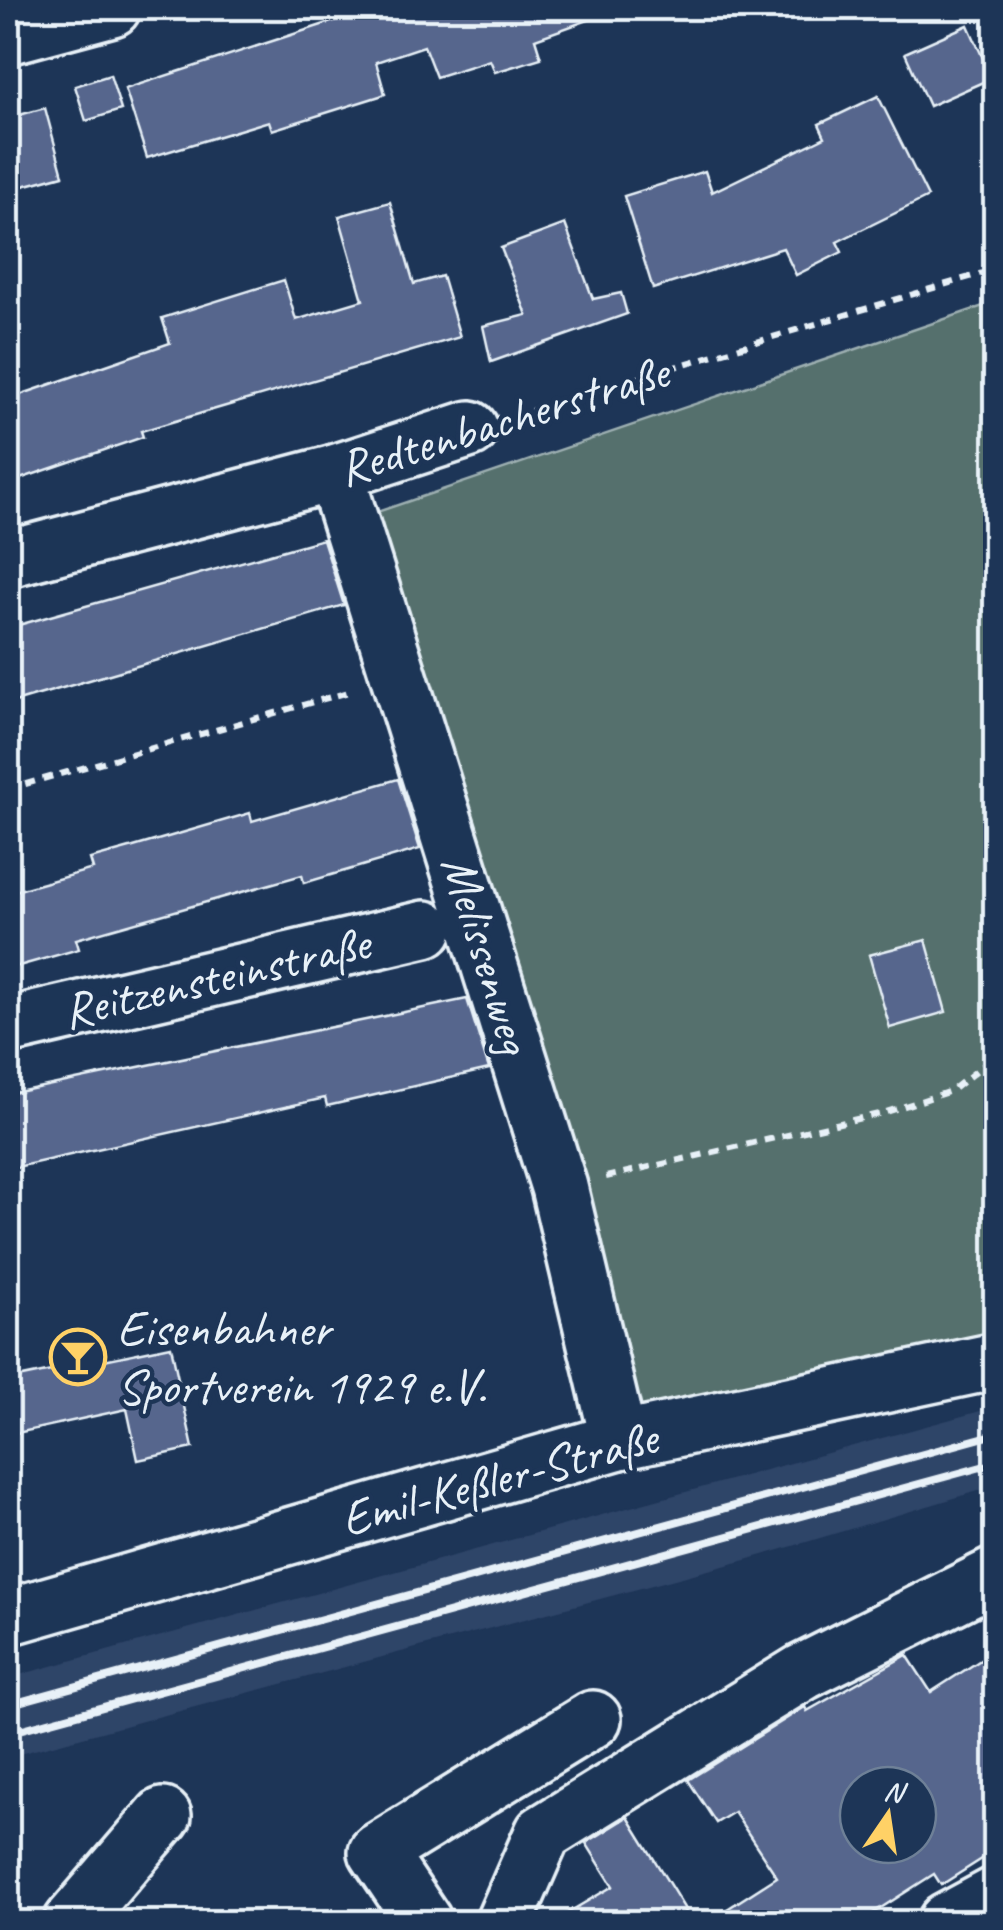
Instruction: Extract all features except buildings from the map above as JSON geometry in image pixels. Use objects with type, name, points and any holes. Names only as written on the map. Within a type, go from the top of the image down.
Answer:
[{"type":"street","points":[[8,36],[112,8]]},
{"type":"street","name":"Redtenbacherstraße","points":[[8,560],[336,473],[470,429]]},
{"type":"street","name":"Melissenweg","points":[[336,473],[396,678],[470,894],[559,1188],[618,1441]]},
{"type":"street","name":"Reitzensteinstraße","points":[[8,1026],[425,928]]},
{"type":"street","name":"Emil-Keßler-Straße","points":[[8,1617],[387,1497],[618,1441],[996,1361]]},
{"type":"street","points":[[504,1922],[543,1832],[803,1672],[996,1575]]},
{"type":"street","points":[[424,1922],[377,1852],[593,1719]]},
{"type":"street","points":[[72,1922],[163,1816]]},
{"type":"street","points":[[946,1922],[996,1895]]},
{"type":"path","name":"Redtenbacherstraße","points":[[470,429],[996,269]]},
{"type":"path","points":[[8,790],[396,678]]},
{"type":"path","points":[[559,1188],[882,1113],[951,1092],[996,1055]]},
{"type":"shaded area","points":[[995,1407],[995,1486],[746,1560],[8,1757],[8,1678]]},
{"type":"green space","points":[[995,302],[995,1333],[637,1409],[374,513]]},
{"type":"railway","points":[[8,1705],[996,1434]]},
{"type":"railway","points":[[8,1733],[996,1463]]},
{"type":"place","name":"Eisenbahner Sportverein 1929 e.V.","points":[[78,1357]]}]
